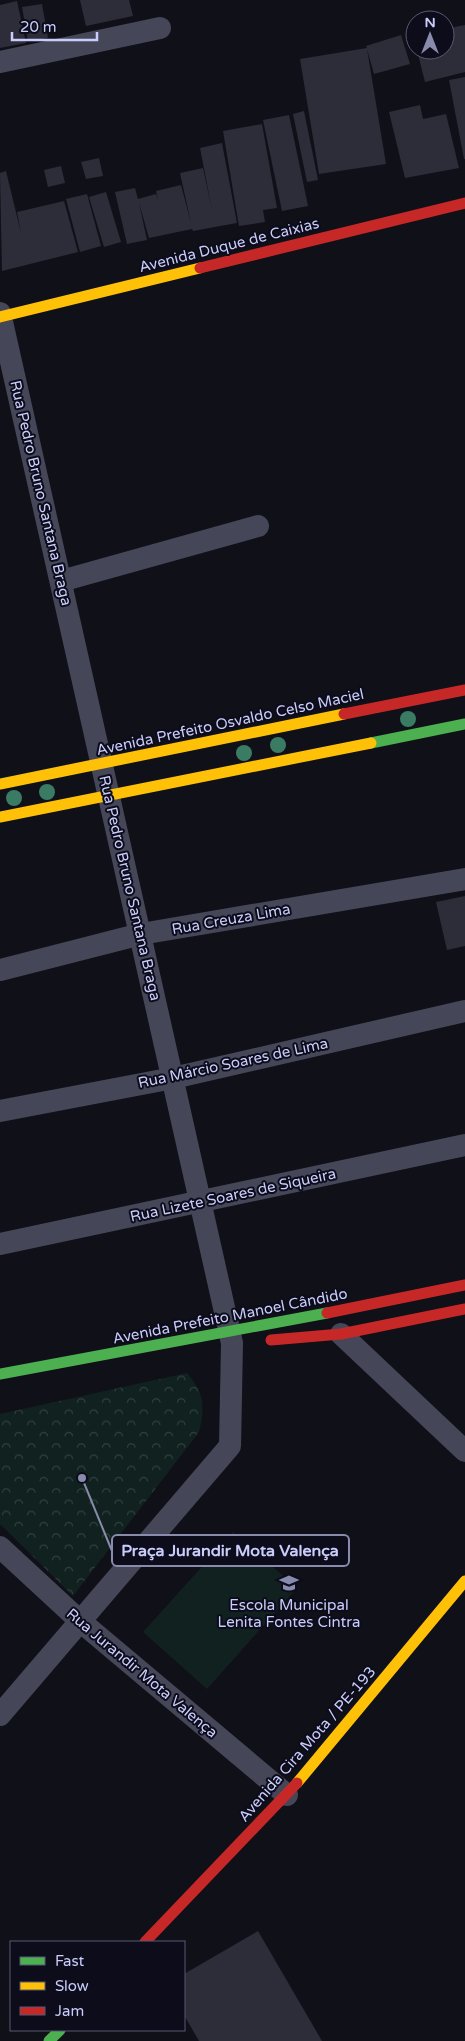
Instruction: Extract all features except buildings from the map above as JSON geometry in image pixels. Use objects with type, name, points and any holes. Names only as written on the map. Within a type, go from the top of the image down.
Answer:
[{"type":"street","points":[[0,62],[160,28]]},
{"type":"street","name":"Avenida Duque de Caixias","points":[[0,316],[465,203]]},
{"type":"street","name":"Rua Pedro Bruno Santana Braga","points":[[0,316],[232,1341],[230,1446],[0,1715]]},
{"type":"street","points":[[61,581],[258,526]]},
{"type":"street","name":"Avenida Prefeito Osvaldo Celso Maciel","points":[[0,784],[465,690]]},
{"type":"street","points":[[0,818],[465,724]]},
{"type":"street","name":"Rua Creuza Lima","points":[[0,970],[141,934],[465,879]]},
{"type":"street","name":"Rua Márcio Soares de Lima","points":[[0,1111],[173,1078],[465,1011]]},
{"type":"street","name":"Rua Lizete Soares de Siqueira","points":[[0,1244],[201,1203],[465,1145]]},
{"type":"street","name":"Avenida Prefeito Manoel Cândido","points":[[0,1374],[232,1341],[465,1284]]},
{"type":"street","name":"Avenida Prefeito Manoel Cândido","points":[[262,1340],[340,1334],[465,1308]]},
{"type":"street","points":[[340,1334],[465,1451]]},
{"type":"street","name":"Rua Jurandir Mota Valença","points":[[0,1547],[80,1621],[287,1795]]},
{"type":"street","name":"Avenida Cira Mota / PE-193","points":[[146,1941],[287,1795],[465,1582]]},
{"type":"street","points":[[49,2041],[59,2031]]},
{"type":"green space","points":[[187,1373],[197,1388],[202,1401],[203,1408],[199,1432],[73,1596],[0,1524],[0,1414]]},
{"type":"green space","points":[[233,1532],[297,1588],[207,1689],[143,1632]]},
{"type":"traffic: fast","points":[[371,743],[465,724]]},
{"type":"traffic: fast","points":[[0,1374],[327,1313]]},
{"type":"traffic: fast","points":[[49,2041],[59,2031]]},
{"type":"traffic: slow","points":[[0,317],[200,268]]},
{"type":"traffic: slow","points":[[0,784],[344,714]]},
{"type":"traffic: slow","points":[[0,817],[371,743]]},
{"type":"traffic: slow","points":[[297,1783],[465,1581]]},
{"type":"traffic: jam","points":[[200,268],[465,203]]},
{"type":"traffic: jam","points":[[344,714],[465,690]]},
{"type":"traffic: jam","points":[[327,1313],[465,1285]]},
{"type":"traffic: jam","points":[[271,1340],[341,1334],[465,1309]]},
{"type":"traffic: jam","points":[[146,1941],[297,1783]]},
{"type":"place","name":"Praça Jurandir Mota Valença","points":[[82,1478]]},
{"type":"place","name":"Escola Municipal Lenita Fontes Cintra","points":[[289,1583]]}]
